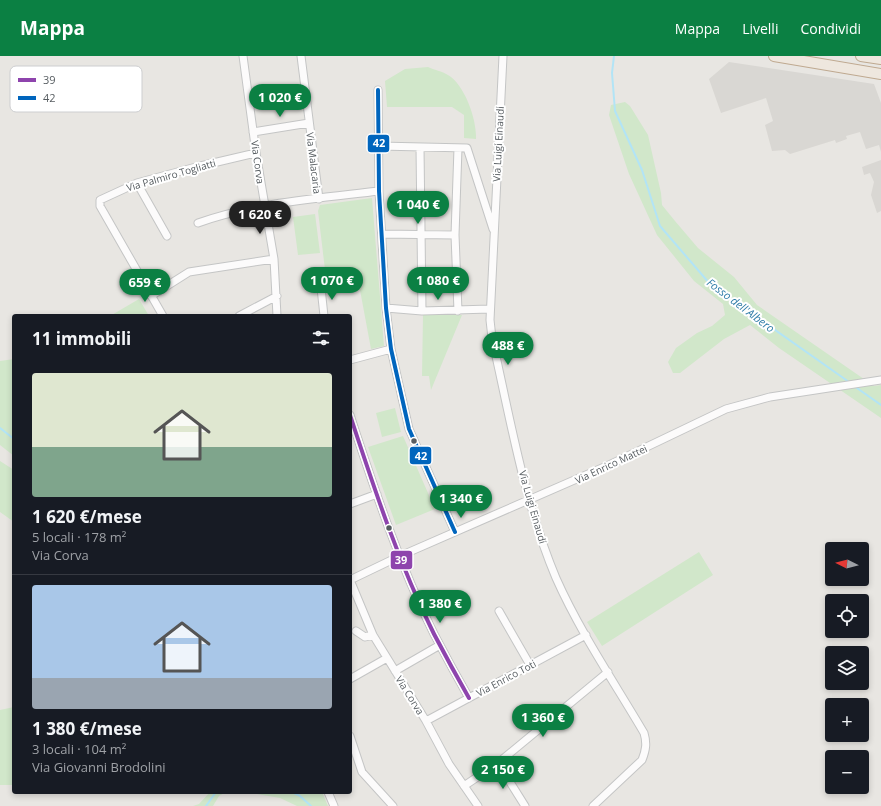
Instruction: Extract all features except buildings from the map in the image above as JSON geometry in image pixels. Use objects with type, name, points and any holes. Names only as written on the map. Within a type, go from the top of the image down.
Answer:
[{"type":"highway","points":[[774,56],[881,74]]},
{"type":"highway","points":[[861,56],[881,59]]},
{"type":"street","name":"Via Corva","points":[[243,56],[256,154],[274,258],[277,314]]},
{"type":"street","name":"Via Malacaria","points":[[301,56],[319,199]]},
{"type":"street","name":"Via Luigi Einaudi","points":[[503,56],[490,309],[492,338],[530,501],[555,574],[586,635],[644,733],[646,747],[642,760],[593,806]]},
{"type":"street","points":[[378,90],[379,192],[386,308],[391,349],[409,429],[455,532]]},
{"type":"street","points":[[253,132],[309,123]]},
{"type":"street","points":[[379,146],[458,148],[455,235],[458,311]]},
{"type":"street","points":[[420,147],[422,311]]},
{"type":"street","name":"Via Luigi Einaudi","points":[[458,148],[467,148],[494,231]]},
{"type":"street","name":"Via Palmiro Togliatti","points":[[162,314],[99,203],[104,197],[137,183],[196,167],[256,154]]},
{"type":"street","points":[[137,183],[167,236]]},
{"type":"street","points":[[198,223],[214,217],[264,206],[379,192]]},
{"type":"street","points":[[382,234],[455,235]]},
{"type":"street","points":[[151,296],[189,272],[274,258]]},
{"type":"street","points":[[321,288],[324,314]]},
{"type":"street","points":[[243,314],[277,296]]},
{"type":"street","points":[[386,308],[422,311],[490,309]]},
{"type":"street","points":[[352,359],[391,349]]},
{"type":"street","name":"Via Enrico Mattei","points":[[352,582],[400,556],[530,501],[726,409],[770,397],[877,380]]},
{"type":"street","points":[[352,421],[400,556],[440,646],[469,698]]},
{"type":"street","points":[[352,503],[377,494]]},
{"type":"street","name":"Via Corva","points":[[352,588],[367,622],[387,658],[426,721],[449,764],[478,806]]},
{"type":"street","points":[[499,611],[530,665]]},
{"type":"street","points":[[353,631],[367,622]]},
{"type":"street","points":[[353,631],[365,637],[374,634]]},
{"type":"street","name":"Via Enrico Toti","points":[[426,721],[586,635]]},
{"type":"street","points":[[395,671],[440,646]]},
{"type":"street","points":[[352,677],[387,658]]},
{"type":"street","points":[[464,786],[498,763],[608,672]]},
{"type":"street","points":[[352,742],[362,772],[393,806]]},
{"type":"street","points":[[498,763],[525,806]]},
{"type":"street","points":[[329,794],[334,806]]},
{"type":"shaded area","points":[[729,62],[874,84],[881,103],[881,152],[879,145],[866,149],[860,132],[846,136],[847,139],[836,143],[835,140],[790,154],[785,150],[772,151],[765,125],[773,121],[766,98],[721,113],[709,79]]},
{"type":"shaded area","points":[[881,160],[881,211],[877,213],[871,195],[874,182],[870,173],[864,175],[862,167]]},
{"type":"green space","points":[[428,67],[448,75],[460,87],[472,113],[476,131],[476,139],[464,138],[464,115],[452,107],[387,107],[385,81],[405,69]]},
{"type":"green space","points":[[625,102],[630,106],[648,135],[661,193],[662,205],[698,248],[734,277],[757,305],[874,386],[881,385],[881,418],[779,348],[750,325],[724,339],[680,373],[673,373],[668,362],[676,348],[697,333],[712,326],[725,315],[723,304],[694,281],[657,235],[629,174],[609,115],[611,105]]},
{"type":"green space","points":[[372,198],[384,346],[371,349],[360,290],[328,295],[318,211],[320,205]]},
{"type":"green space","points":[[315,214],[320,253],[298,255],[293,217]]},
{"type":"green space","points":[[139,299],[148,314],[113,314]]},
{"type":"green space","points":[[423,315],[462,315],[431,390],[429,376],[422,376]]},
{"type":"green space","points":[[12,359],[12,454],[0,445],[0,361]]},
{"type":"green space","points":[[395,408],[401,432],[382,437],[376,413]]},
{"type":"green space","points":[[403,436],[435,509],[396,525],[368,447]]},
{"type":"green space","points":[[0,461],[12,469],[12,521],[0,512]]},
{"type":"green space","points":[[699,552],[713,575],[602,646],[587,622]]},
{"type":"green space","points":[[12,707],[12,785],[0,785],[0,710]]},
{"type":"green space","points":[[208,794],[222,794],[219,796],[213,806],[193,806],[199,804]]},
{"type":"green space","points":[[257,794],[323,794],[328,806],[297,806],[280,798]]},
{"type":"waterway","name":"Fosso dell'Albero","points":[[614,56],[612,73],[615,111],[642,170],[660,226],[710,284],[849,382]]},
{"type":"waterway","name":"Fosso dell'Albero","points":[[854,386],[881,405]]},
{"type":"waterway","points":[[0,428],[12,437]]},
{"type":"waterway","points":[[206,806],[215,794]]},
{"type":"waterway","points":[[296,794],[311,806]]},
{"type":"transit line","name":"42","points":[[378,90],[379,191],[386,308],[391,349],[409,429],[455,532]]},
{"type":"transit line","name":"39","points":[[352,421],[378,498],[409,581],[434,634],[469,698]]}]
